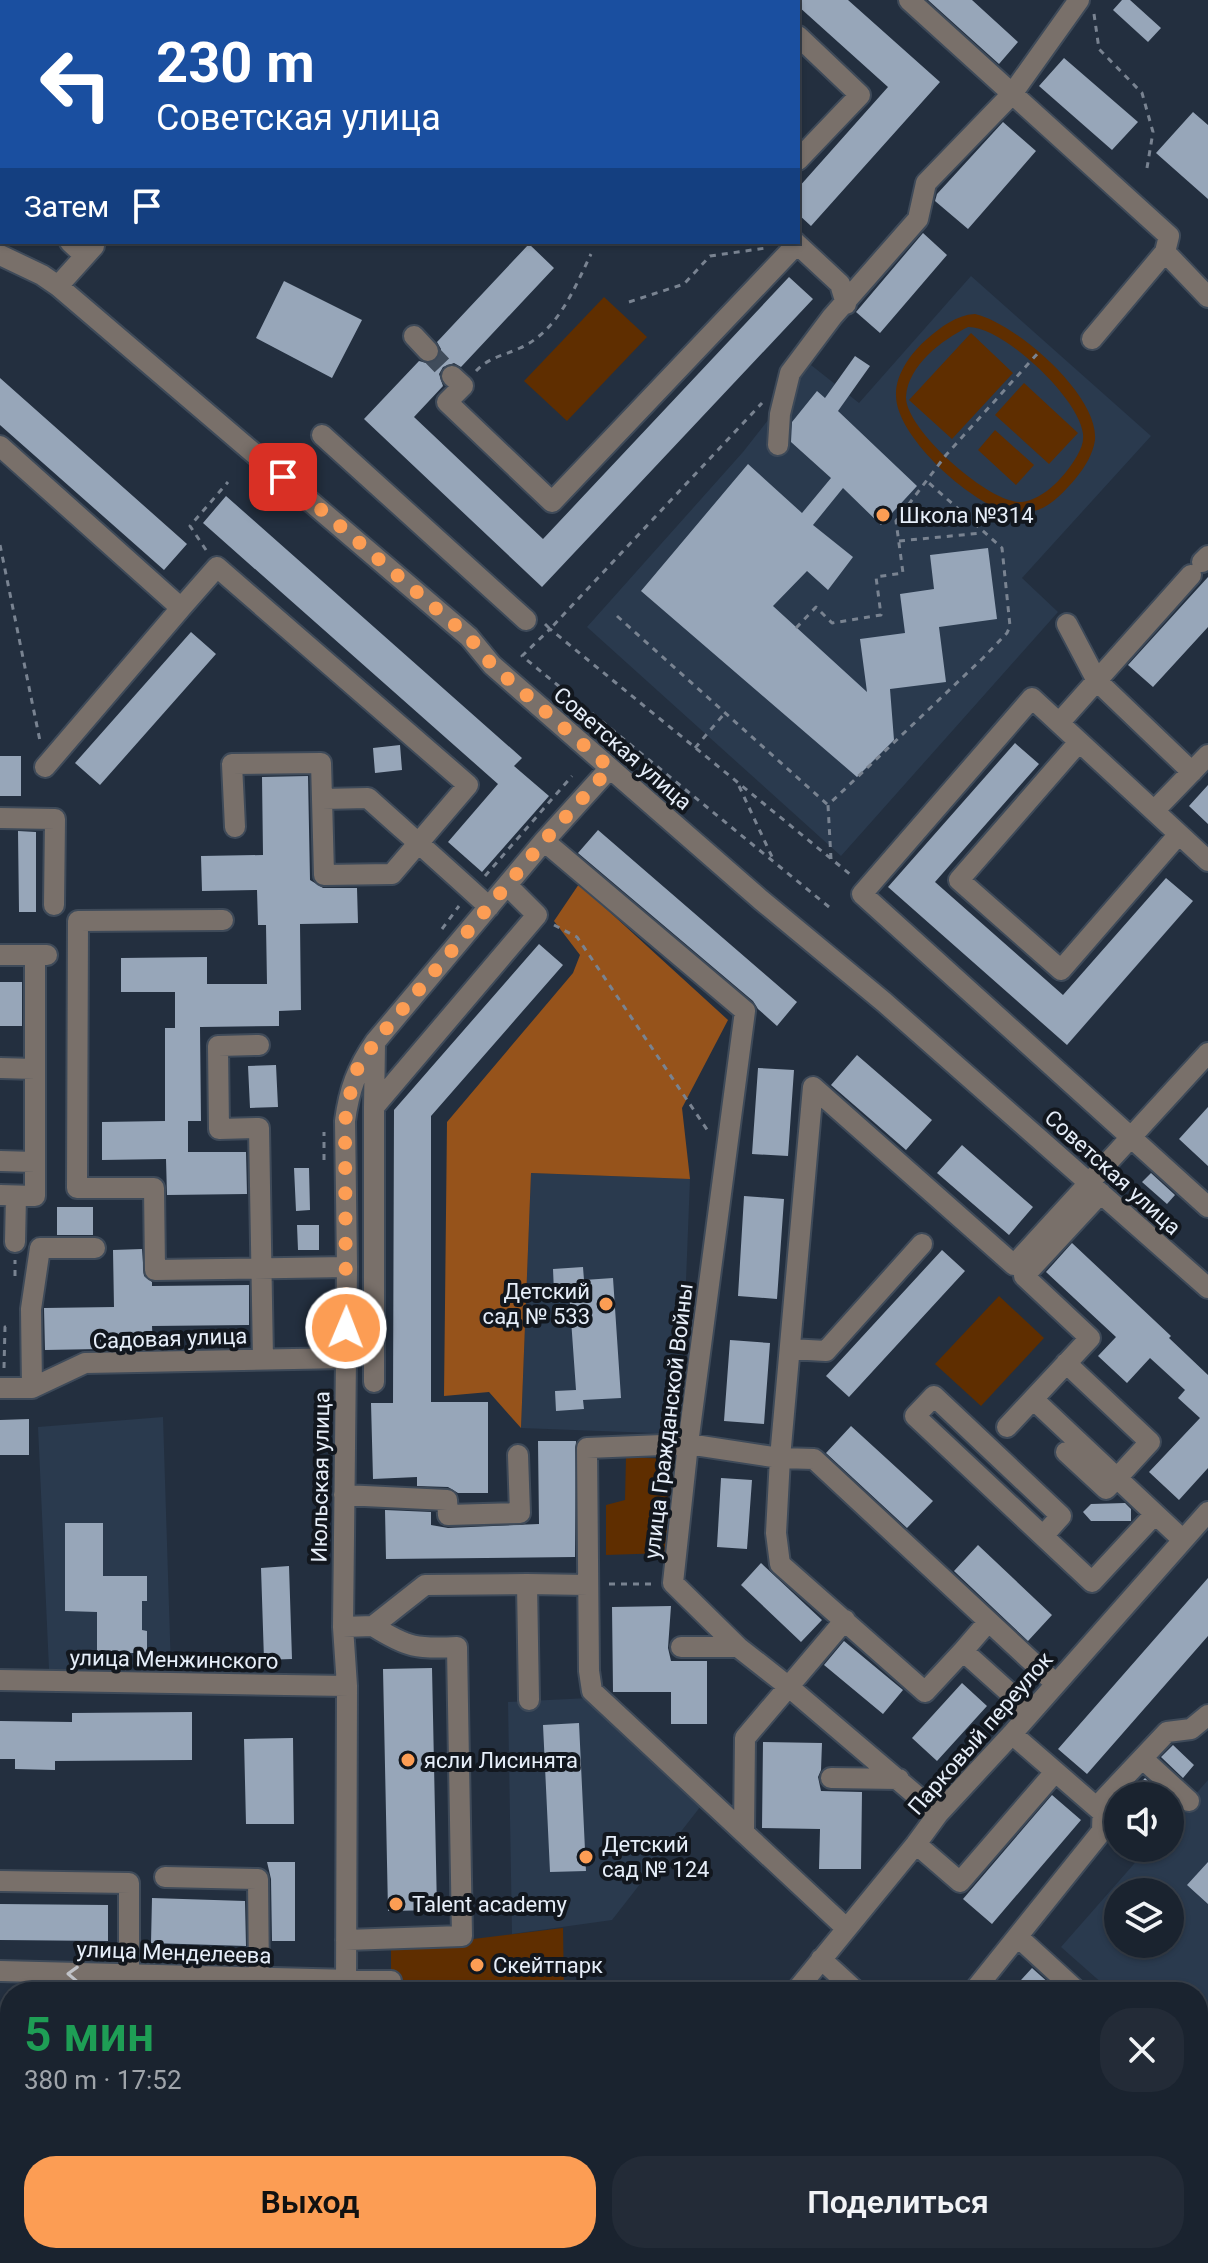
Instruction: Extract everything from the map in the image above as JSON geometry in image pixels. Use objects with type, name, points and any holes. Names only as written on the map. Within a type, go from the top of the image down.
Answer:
[{"type":"street","points":[[909,0],[1169,236],[1165,252],[1092,339]]},
{"type":"street","points":[[778,445],[780,414],[790,373],[832,317],[918,219],[926,183],[1012,94],[1086,6]]},
{"type":"street","points":[[800,38],[860,95],[800,158]]},
{"type":"street","points":[[458,381],[447,402],[552,502],[795,244]]},
{"type":"street","points":[[797,244],[840,284],[846,304]]},
{"type":"street","points":[[58,286],[83,248]]},
{"type":"street","points":[[1165,252],[1208,297]]},
{"type":"street","name":"Советская улица","points":[[0,255],[58,286],[469,637],[492,665],[761,900],[884,1002],[1208,1288]]},
{"type":"street","points":[[322,435],[526,620]]},
{"type":"street","points":[[0,446],[181,608]]},
{"type":"street","points":[[1059,723],[1200,565]]},
{"type":"street","points":[[45,767],[217,567],[468,785],[392,874],[324,875],[321,763],[232,764],[235,827]]},
{"type":"street","points":[[1067,624],[1097,681],[1203,763],[1154,811]]},
{"type":"street","points":[[1208,861],[1032,698],[862,894],[1208,1207]]},
{"type":"street","points":[[1079,742],[959,880],[1061,970],[1179,834]]},
{"type":"street","name":"Июльская улица","points":[[346,1982],[347,1686],[343,1627],[347,1267],[345,1121],[348,1099],[354,1074],[375,1042],[544,841],[610,768]]},
{"type":"street","points":[[322,799],[368,798],[489,907]]},
{"type":"street","points":[[0,818],[55,819],[54,905]]},
{"type":"street","name":"улица Гражданской Войны","points":[[544,841],[745,1011],[688,1444],[673,1583],[738,1647],[938,1814]]},
{"type":"street","points":[[374,1107],[537,915],[507,885]]},
{"type":"street","points":[[223,920],[78,921],[77,1188],[154,1188],[155,1270],[347,1267]]},
{"type":"street","points":[[0,955],[41,955],[35,1069],[35,1196],[8,1196],[15,1242]]},
{"type":"street","points":[[374,1382],[375,1042]]},
{"type":"street","points":[[259,1045],[218,1046],[219,1129],[259,1128],[263,1359]]},
{"type":"street","points":[[1007,1427],[1090,1338],[1024,1276],[1096,1188],[1132,1136],[1208,1053]]},
{"type":"street","points":[[0,1068],[35,1069]]},
{"type":"street","points":[[988,1622],[925,1692],[780,1564],[776,1533],[780,1458],[813,1087],[1014,1265],[1096,1188]]},
{"type":"street","points":[[0,1161],[35,1162]]},
{"type":"street","points":[[790,1349],[826,1351],[922,1244]]},
{"type":"street","points":[[32,1388],[31,1309],[40,1248],[95,1248]]},
{"type":"street","name":"Садовая улица","points":[[0,1388],[32,1388],[85,1363],[346,1358]]},
{"type":"street","points":[[1066,1363],[1150,1442],[1106,1489],[1066,1452]]},
{"type":"street","points":[[1043,1536],[1061,1516],[934,1396],[915,1416],[1092,1582],[1155,1514]]},
{"type":"street","points":[[1033,1399],[1183,1540]]},
{"type":"street","points":[[846,1928],[592,1691],[589,1671],[587,1448],[688,1444],[780,1458],[814,1459],[1056,1684]]},
{"type":"street","points":[[344,1495],[447,1500],[448,1515],[520,1513],[518,1455]]},
{"type":"street","name":"Парковый переулок","points":[[803,1982],[938,1814],[1208,1512]]},
{"type":"street","points":[[527,1584],[529,1700]]},
{"type":"street","points":[[373,1626],[425,1585],[588,1585]]},
{"type":"street","points":[[744,1833],[745,1738],[845,1620]]},
{"type":"street","points":[[343,1627],[399,1622]]},
{"type":"street","points":[[346,1940],[462,1936],[457,1647],[421,1649],[394,1639],[373,1626]]},
{"type":"street","points":[[681,1647],[738,1647]]},
{"type":"street","points":[[963,1651],[1031,1712]]},
{"type":"street","name":"улица Менжинского","points":[[0,1680],[65,1675],[347,1686]]},
{"type":"street","points":[[982,1982],[1102,1831],[1103,1800],[1167,1732],[1191,1729],[1208,1715]]},
{"type":"street","points":[[1012,1734],[1103,1813]]},
{"type":"street","points":[[1143,1759],[1189,1801]]},
{"type":"street","points":[[916,1844],[960,1882],[1055,1772]]},
{"type":"street","points":[[831,1778],[899,1779]]},
{"type":"street","points":[[165,1877],[258,1879],[259,1979]]},
{"type":"street","points":[[0,1881],[129,1883],[129,1975]]},
{"type":"street","points":[[1019,1938],[1067,1982]]},
{"type":"street","points":[[821,1959],[846,1982]]},
{"type":"street","name":"улица Менделеева","points":[[0,1971],[296,1982]]},
{"type":"street","name":"улица Менделеева","points":[[382,1982],[391,1981]]},
{"type":"path","points":[[1086,6],[1099,49],[1142,93],[1153,132],[1146,174]]},
{"type":"path","points":[[629,302],[684,284],[710,256],[789,244]]},
{"type":"path","points":[[458,381],[486,360],[522,348],[546,330],[569,302],[591,254]]},
{"type":"path","points":[[796,628],[816,607],[832,623],[881,615],[876,577],[903,573],[896,521],[946,455],[1038,353]]},
{"type":"path","points":[[790,373],[522,656],[829,907]]},
{"type":"path","points":[[217,567],[190,526],[228,482]]},
{"type":"path","points":[[828,805],[1007,633],[1011,617],[1002,548],[928,482]]},
{"type":"path","points":[[899,541],[984,533]]},
{"type":"path","points":[[0,545],[45,767]]},
{"type":"path","points":[[617,616],[828,805],[831,859]]},
{"type":"path","points":[[550,629],[854,877]]},
{"type":"path","points":[[695,748],[725,713]]},
{"type":"path","points":[[737,782],[774,863]]},
{"type":"path","points":[[537,915],[577,937],[708,1131]]},
{"type":"path","points":[[588,1585],[673,1583]]},
{"type":"shaded area","name":"Школа №314","points":[[971,276],[1151,436],[1022,578],[1058,612],[841,856],[587,627],[743,452],[811,365],[859,403]]},
{"type":"shaded area","points":[[604,297],[647,337],[567,421],[524,381]]},
{"type":"shaded area","points":[[975,314],[992,320],[1032,346],[1069,383],[1093,422],[1095,440],[1085,465],[1062,493],[1040,509],[1007,512],[972,494],[936,464],[908,430],[899,412],[896,388],[910,357],[943,326]],"holes":[[[968,327],[1000,338],[1038,367],[1055,384],[1079,419],[1083,434],[1080,451],[1054,485],[1031,500],[1008,500],[971,479],[934,445],[909,411],[906,397],[908,385],[928,355]]]},
{"type":"shaded area","points":[[971,333],[1013,373],[952,439],[909,400]]},
{"type":"shaded area","points":[[1024,383],[1078,433],[1049,464],[995,415]]},
{"type":"shaded area","points":[[995,430],[1034,465],[1016,485],[978,450]]},
{"type":"shaded area","points":[[579,884],[728,1020],[682,1108],[690,1179],[531,1173],[521,1428],[489,1392],[444,1396],[447,1122],[573,973],[580,955],[554,921]]},
{"type":"shaded area","name":"Детский сад № 533","points":[[531,1173],[690,1179],[680,1434],[521,1428]]},
{"type":"shaded area","points":[[999,1296],[1044,1338],[981,1406],[935,1364]]},
{"type":"shaded area","points":[[163,1417],[171,1670],[49,1669],[38,1427]]},
{"type":"shaded area","points":[[626,1457],[669,1459],[667,1553],[606,1555],[606,1505],[625,1500]]},
{"type":"shaded area","name":"Детский сад № 124","points":[[589,1698],[704,1802],[612,1920],[512,1934],[508,1702]]},
{"type":"shaded area","points":[[1208,1780],[1208,1982],[1101,1982],[1061,1947],[1104,1898],[1104,1958],[1184,1958],[1184,1878],[1122,1878],[1136,1862],[1184,1862],[1184,1807]]},
{"type":"shaded area","name":"Скейтпарк","points":[[563,1928],[564,1982],[391,1982],[391,1949]]},
{"type":"building","points":[[800,0],[848,0],[940,82],[811,226],[800,216],[800,186],[888,87],[800,8]]},
{"type":"building","points":[[928,0],[972,0],[1018,42],[999,64]]},
{"type":"building","points":[[1122,0],[1130,0],[1161,28],[1148,42],[1113,10]]},
{"type":"building","points":[[1064,58],[1138,122],[1112,150],[1039,86]]},
{"type":"building","points":[[1193,112],[1208,125],[1208,199],[1156,153]]},
{"type":"building","points":[[1003,122],[1036,151],[968,229],[935,201],[937,194]]},
{"type":"building","points":[[923,233],[947,255],[880,333],[856,312]]},
{"type":"building","points":[[529,244],[554,268],[461,367],[454,363],[443,367],[439,374],[443,386],[414,417],[543,539],[789,277],[813,299],[542,587],[364,419],[419,361],[430,364],[437,360],[441,349],[437,342]]},
{"type":"building","points":[[284,281],[362,320],[332,378],[256,338]]},
{"type":"building","points":[[855,356],[870,366],[838,411],[917,486],[881,525],[843,488],[813,525],[853,557],[828,590],[807,571],[773,606],[867,692],[860,639],[905,633],[900,594],[934,589],[930,555],[988,548],[997,619],[939,627],[946,682],[890,689],[894,740],[857,777],[641,591],[748,464],[802,513],[831,478],[791,442],[792,422],[817,391],[825,398]]},
{"type":"building","points":[[0,378],[187,544],[164,570],[0,425]]},
{"type":"building","points":[[226,496],[522,758],[514,766],[549,796],[482,872],[448,842],[498,784],[203,523]]},
{"type":"building","points":[[1208,577],[1208,627],[1153,687],[1128,665]]},
{"type":"building","points":[[191,632],[216,654],[100,785],[75,763]]},
{"type":"building","points":[[1015,743],[1039,764],[935,882],[1063,995],[1166,878],[1193,901],[1067,1045],[888,887]]},
{"type":"building","points":[[400,745],[402,770],[375,773],[373,748]]},
{"type":"building","points":[[0,756],[21,756],[21,796],[0,796]]},
{"type":"building","points":[[308,776],[310,880],[323,888],[357,888],[358,923],[300,924],[301,1010],[279,1011],[279,1026],[200,1027],[201,1121],[188,1121],[188,1152],[246,1152],[247,1194],[167,1195],[166,1159],[102,1160],[102,1122],[165,1121],[165,1028],[175,1028],[175,992],[121,992],[121,958],[207,957],[207,984],[267,984],[266,925],[258,925],[257,890],[202,891],[201,856],[263,855],[262,777]]},
{"type":"building","points":[[1208,785],[1208,824],[1189,806]]},
{"type":"building","points":[[598,830],[797,1002],[777,1026],[753,1001],[578,853]]},
{"type":"building","points":[[18,831],[36,832],[36,912],[19,912]]},
{"type":"building","points":[[539,944],[563,965],[431,1116],[431,1402],[488,1402],[488,1493],[458,1493],[448,1487],[417,1486],[417,1477],[373,1479],[371,1403],[393,1403],[394,1110]]},
{"type":"building","points":[[0,982],[22,982],[22,1026],[0,1026]]},
{"type":"building","points":[[857,1055],[932,1120],[906,1150],[831,1085]]},
{"type":"building","points":[[276,1065],[278,1107],[250,1108],[248,1066]]},
{"type":"building","points":[[758,1068],[794,1070],[788,1156],[752,1154]]},
{"type":"building","points":[[1208,1107],[1208,1166],[1179,1139]]},
{"type":"building","points":[[962,1145],[1033,1207],[1009,1235],[937,1173]]},
{"type":"building","points":[[294,1168],[309,1168],[310,1210],[296,1211]]},
{"type":"building","points":[[1151,1173],[1175,1195],[1167,1204],[1142,1182]]},
{"type":"building","points":[[744,1196],[784,1199],[777,1299],[738,1296]]},
{"type":"building","points":[[57,1207],[93,1207],[93,1235],[57,1235]]},
{"type":"building","points":[[297,1225],[319,1225],[319,1250],[298,1250]]},
{"type":"building","points":[[1072,1243],[1208,1375],[1208,1468],[1179,1500],[1149,1472],[1200,1418],[1178,1398],[1185,1390],[1150,1358],[1127,1383],[1098,1356],[1116,1337],[1046,1272]]},
{"type":"building","points":[[142,1249],[144,1276],[152,1282],[152,1286],[249,1285],[249,1325],[152,1326],[153,1348],[45,1350],[44,1308],[114,1307],[113,1250]]},
{"type":"building","points":[[942,1250],[965,1271],[849,1397],[826,1376]]},
{"type":"building","points":[[583,1267],[584,1280],[613,1278],[621,1398],[583,1400],[584,1409],[556,1411],[555,1391],[576,1390],[569,1291],[554,1292],[553,1269]]},
{"type":"building","points":[[730,1340],[770,1343],[764,1424],[724,1421]]},
{"type":"building","points":[[29,1419],[29,1455],[0,1455],[0,1420]]},
{"type":"building","points":[[851,1426],[933,1501],[907,1528],[826,1453]]},
{"type":"building","points":[[538,1441],[576,1441],[575,1557],[386,1559],[385,1510],[431,1512],[431,1525],[448,1528],[539,1524]]},
{"type":"building","points":[[721,1478],[752,1480],[747,1549],[717,1547]]},
{"type":"building","points":[[1125,1503],[1131,1509],[1131,1521],[1091,1521],[1083,1512],[1091,1504]]},
{"type":"building","points":[[65,1523],[103,1523],[103,1576],[147,1576],[147,1601],[142,1601],[142,1630],[147,1631],[147,1653],[97,1653],[97,1612],[65,1611]]},
{"type":"building","points":[[978,1545],[1052,1615],[1028,1641],[954,1571]]},
{"type":"building","points":[[761,1563],[822,1620],[801,1642],[741,1585]]},
{"type":"building","points":[[289,1566],[292,1659],[264,1660],[261,1568]]},
{"type":"building","points":[[1208,1578],[1208,1636],[1087,1774],[1058,1749]]},
{"type":"building","points":[[671,1606],[668,1648],[671,1661],[707,1661],[707,1724],[671,1724],[671,1692],[613,1692],[612,1607]]},
{"type":"building","points":[[844,1641],[903,1690],[883,1714],[824,1665]]},
{"type":"building","points":[[432,1668],[437,1910],[388,1911],[383,1669]]},
{"type":"building","points":[[962,1683],[987,1706],[937,1761],[912,1738]]},
{"type":"building","points":[[192,1712],[192,1760],[55,1761],[55,1770],[15,1769],[15,1759],[0,1759],[0,1721],[72,1722],[72,1713]]},
{"type":"building","points":[[579,1723],[586,1871],[550,1872],[543,1725]]},
{"type":"building","points":[[293,1738],[294,1824],[246,1824],[244,1739]]},
{"type":"building","points":[[763,1742],[822,1743],[818,1777],[821,1791],[862,1792],[861,1869],[819,1869],[820,1829],[762,1828]]},
{"type":"building","points":[[1173,1745],[1194,1765],[1183,1778],[1161,1757]]},
{"type":"building","points":[[1052,1795],[1081,1820],[992,1924],[963,1899]]},
{"type":"building","points":[[267,1862],[295,1862],[295,1941],[272,1941],[271,1879]]},
{"type":"building","points":[[1208,1862],[1208,1904],[1187,1885]]},
{"type":"building","points":[[152,1898],[245,1901],[246,1946],[151,1943]]},
{"type":"building","points":[[0,1904],[108,1905],[108,1941],[0,1940]]},
{"type":"building","points":[[1032,1968],[1048,1982],[1019,1982]]},
{"type":"tunnel","points":[[428,351],[452,376]]},
{"type":"place","name":"Школа №314","points":[[883,515]]},
{"type":"place","name":"Детский сад № 533","points":[[606,1304]]},
{"type":"place","name":"ясли Лисинята","points":[[408,1760]]},
{"type":"place","name":"Детский сад № 124","points":[[586,1857]]},
{"type":"place","name":"Talent academy","points":[[396,1904]]},
{"type":"place","name":"Скейтпарк","points":[[477,1965]]},
{"type":"route","points":[[283,477],[469,637],[492,665],[610,768],[544,841],[375,1042],[354,1074],[345,1121],[346,1328]]}]
